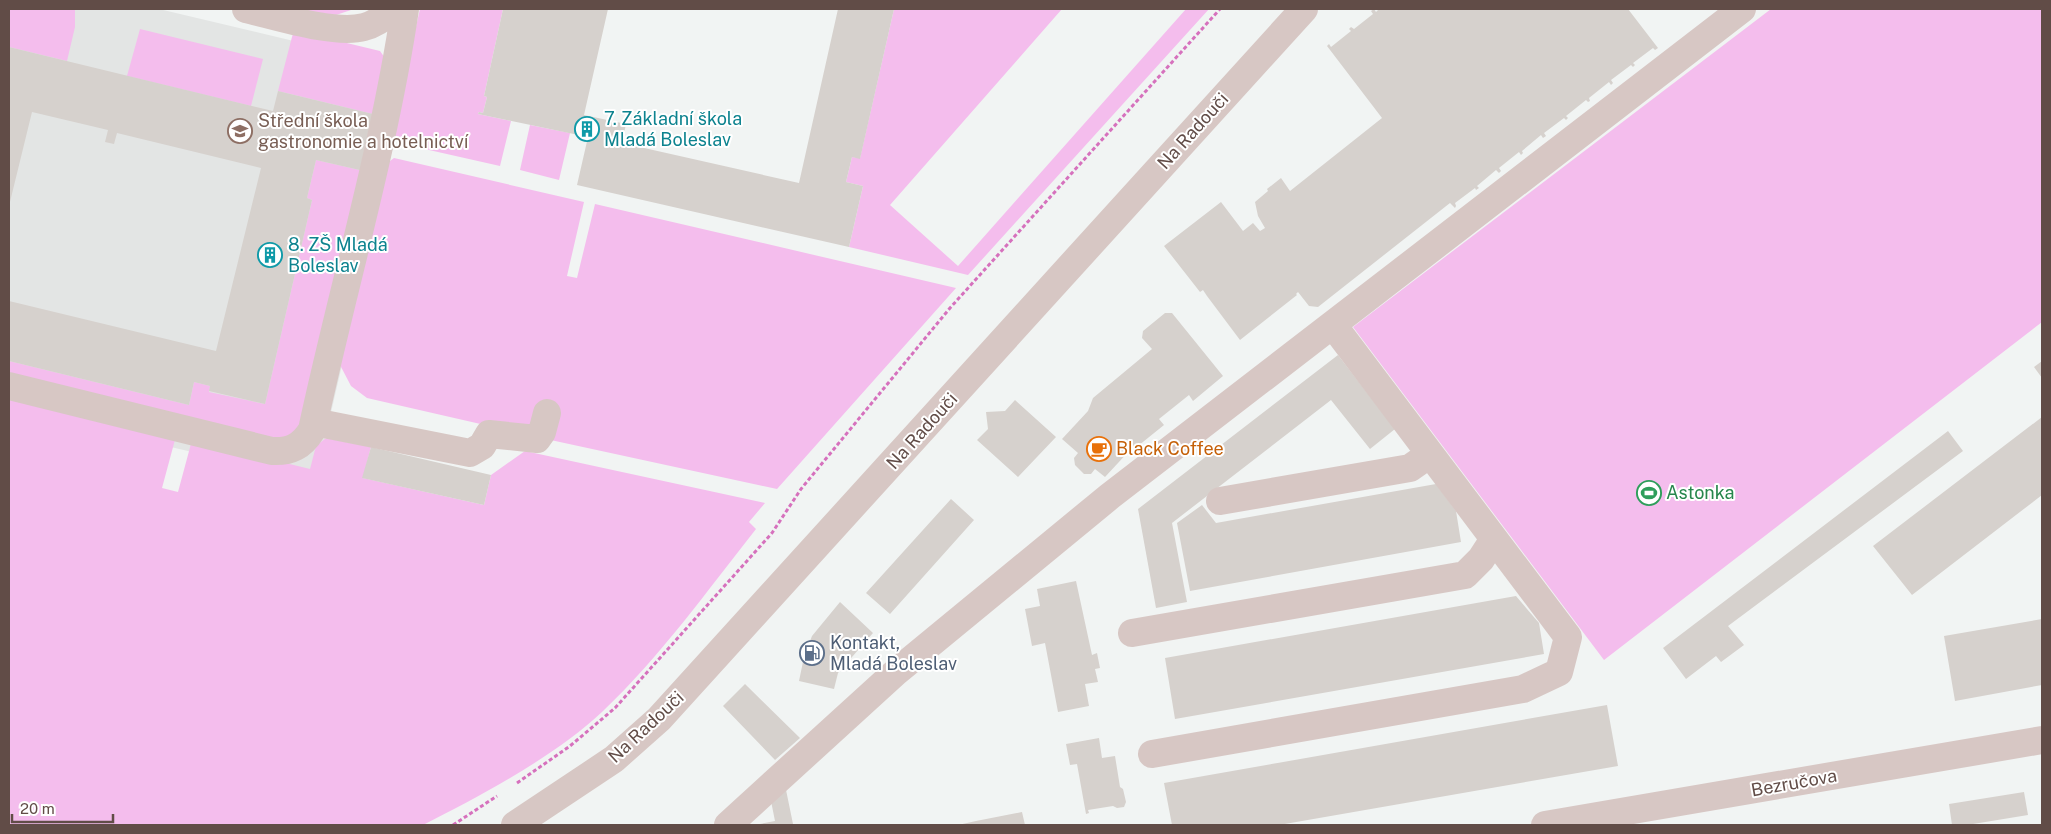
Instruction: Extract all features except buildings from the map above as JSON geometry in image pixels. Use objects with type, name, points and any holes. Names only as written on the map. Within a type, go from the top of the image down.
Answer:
[{"type":"street","points":[[246,9],[303,23],[346,29],[364,27],[384,18],[394,9]]},
{"type":"street","points":[[9,386],[272,451],[283,451],[299,447],[312,430],[314,422],[390,99],[406,9]]},
{"type":"street","name":"Na Radouči","points":[[515,825],[614,759],[659,719],[1304,9]]},
{"type":"street","points":[[728,825],[896,672],[1110,496],[1742,9]]},
{"type":"street","points":[[1152,754],[1523,689],[1558,672],[1568,637],[1333,325]]},
{"type":"street","points":[[314,422],[470,453],[482,446],[490,434],[537,439],[542,432],[547,413]]},
{"type":"street","points":[[1220,502],[1410,468],[1430,454]]},
{"type":"street","points":[[1132,633],[1465,575],[1481,559],[1494,539]]},
{"type":"street","name":"Bezručova","points":[[1545,825],[2042,740]]},
{"type":"path","points":[[509,788],[570,746],[615,708],[772,533],[801,489],[950,308],[1220,9]]},
{"type":"path","points":[[453,825],[501,793]]},
{"type":"shaded area","points":[[9,9],[159,9],[411,69],[315,481],[9,409]]},
{"type":"shaded area","points":[[9,9],[75,9],[75,27],[67,61],[9,47]]},
{"type":"shaded area","points":[[285,9],[354,9],[336,15]]},
{"type":"shaded area","points":[[420,9],[503,9],[484,96],[487,97],[483,113],[479,112],[478,114],[511,121],[500,166],[398,143],[392,131]]},
{"type":"shaded area","points":[[894,9],[1062,9],[890,205],[958,266],[1186,9],[1209,9],[968,275],[849,247],[863,186],[846,182],[852,157],[860,158]]},
{"type":"shaded area","name":"Astonka","points":[[1771,9],[2042,9],[2042,322],[1604,660],[1353,327]]},
{"type":"shaded area","points":[[140,29],[263,59],[251,106],[127,76]]},
{"type":"shaded area","points":[[301,32],[380,51],[385,58],[377,115],[278,91],[293,34]]},
{"type":"shaded area","points":[[530,125],[570,133],[559,180],[520,170]]},
{"type":"shaded area","points":[[394,158],[584,202],[567,276],[577,278],[595,204],[956,288],[777,489],[546,439],[539,426],[520,433],[367,398],[351,386],[339,363],[386,164]]},
{"type":"shaded area","points":[[316,160],[364,171],[305,423],[282,442],[9,377],[9,361],[189,405],[194,382],[210,386],[209,392],[265,404],[312,200],[307,198]]},
{"type":"shaded area","points":[[9,395],[176,436],[162,488],[178,492],[192,440],[310,469],[316,446],[326,438],[371,447],[363,478],[484,505],[491,475],[525,451],[765,503],[749,522],[756,529],[701,600],[644,669],[602,712],[562,744],[517,774],[423,825],[9,825]]},
{"type":"place","name":"7. Základní škola Mladá Boleslav","points":[[587,129]]},
{"type":"place","name":"Střední škola gastronomie a hotelnictví","points":[[240,131]]},
{"type":"place","name":"8. ZŠ Mladá Boleslav","points":[[270,255]]},
{"type":"place","name":"Black Coffee","points":[[1099,449]]},
{"type":"place","name":"Astonka","points":[[1649,493]]},
{"type":"place","name":"Kontakt, Mladá Boleslav","points":[[812,653]]}]
